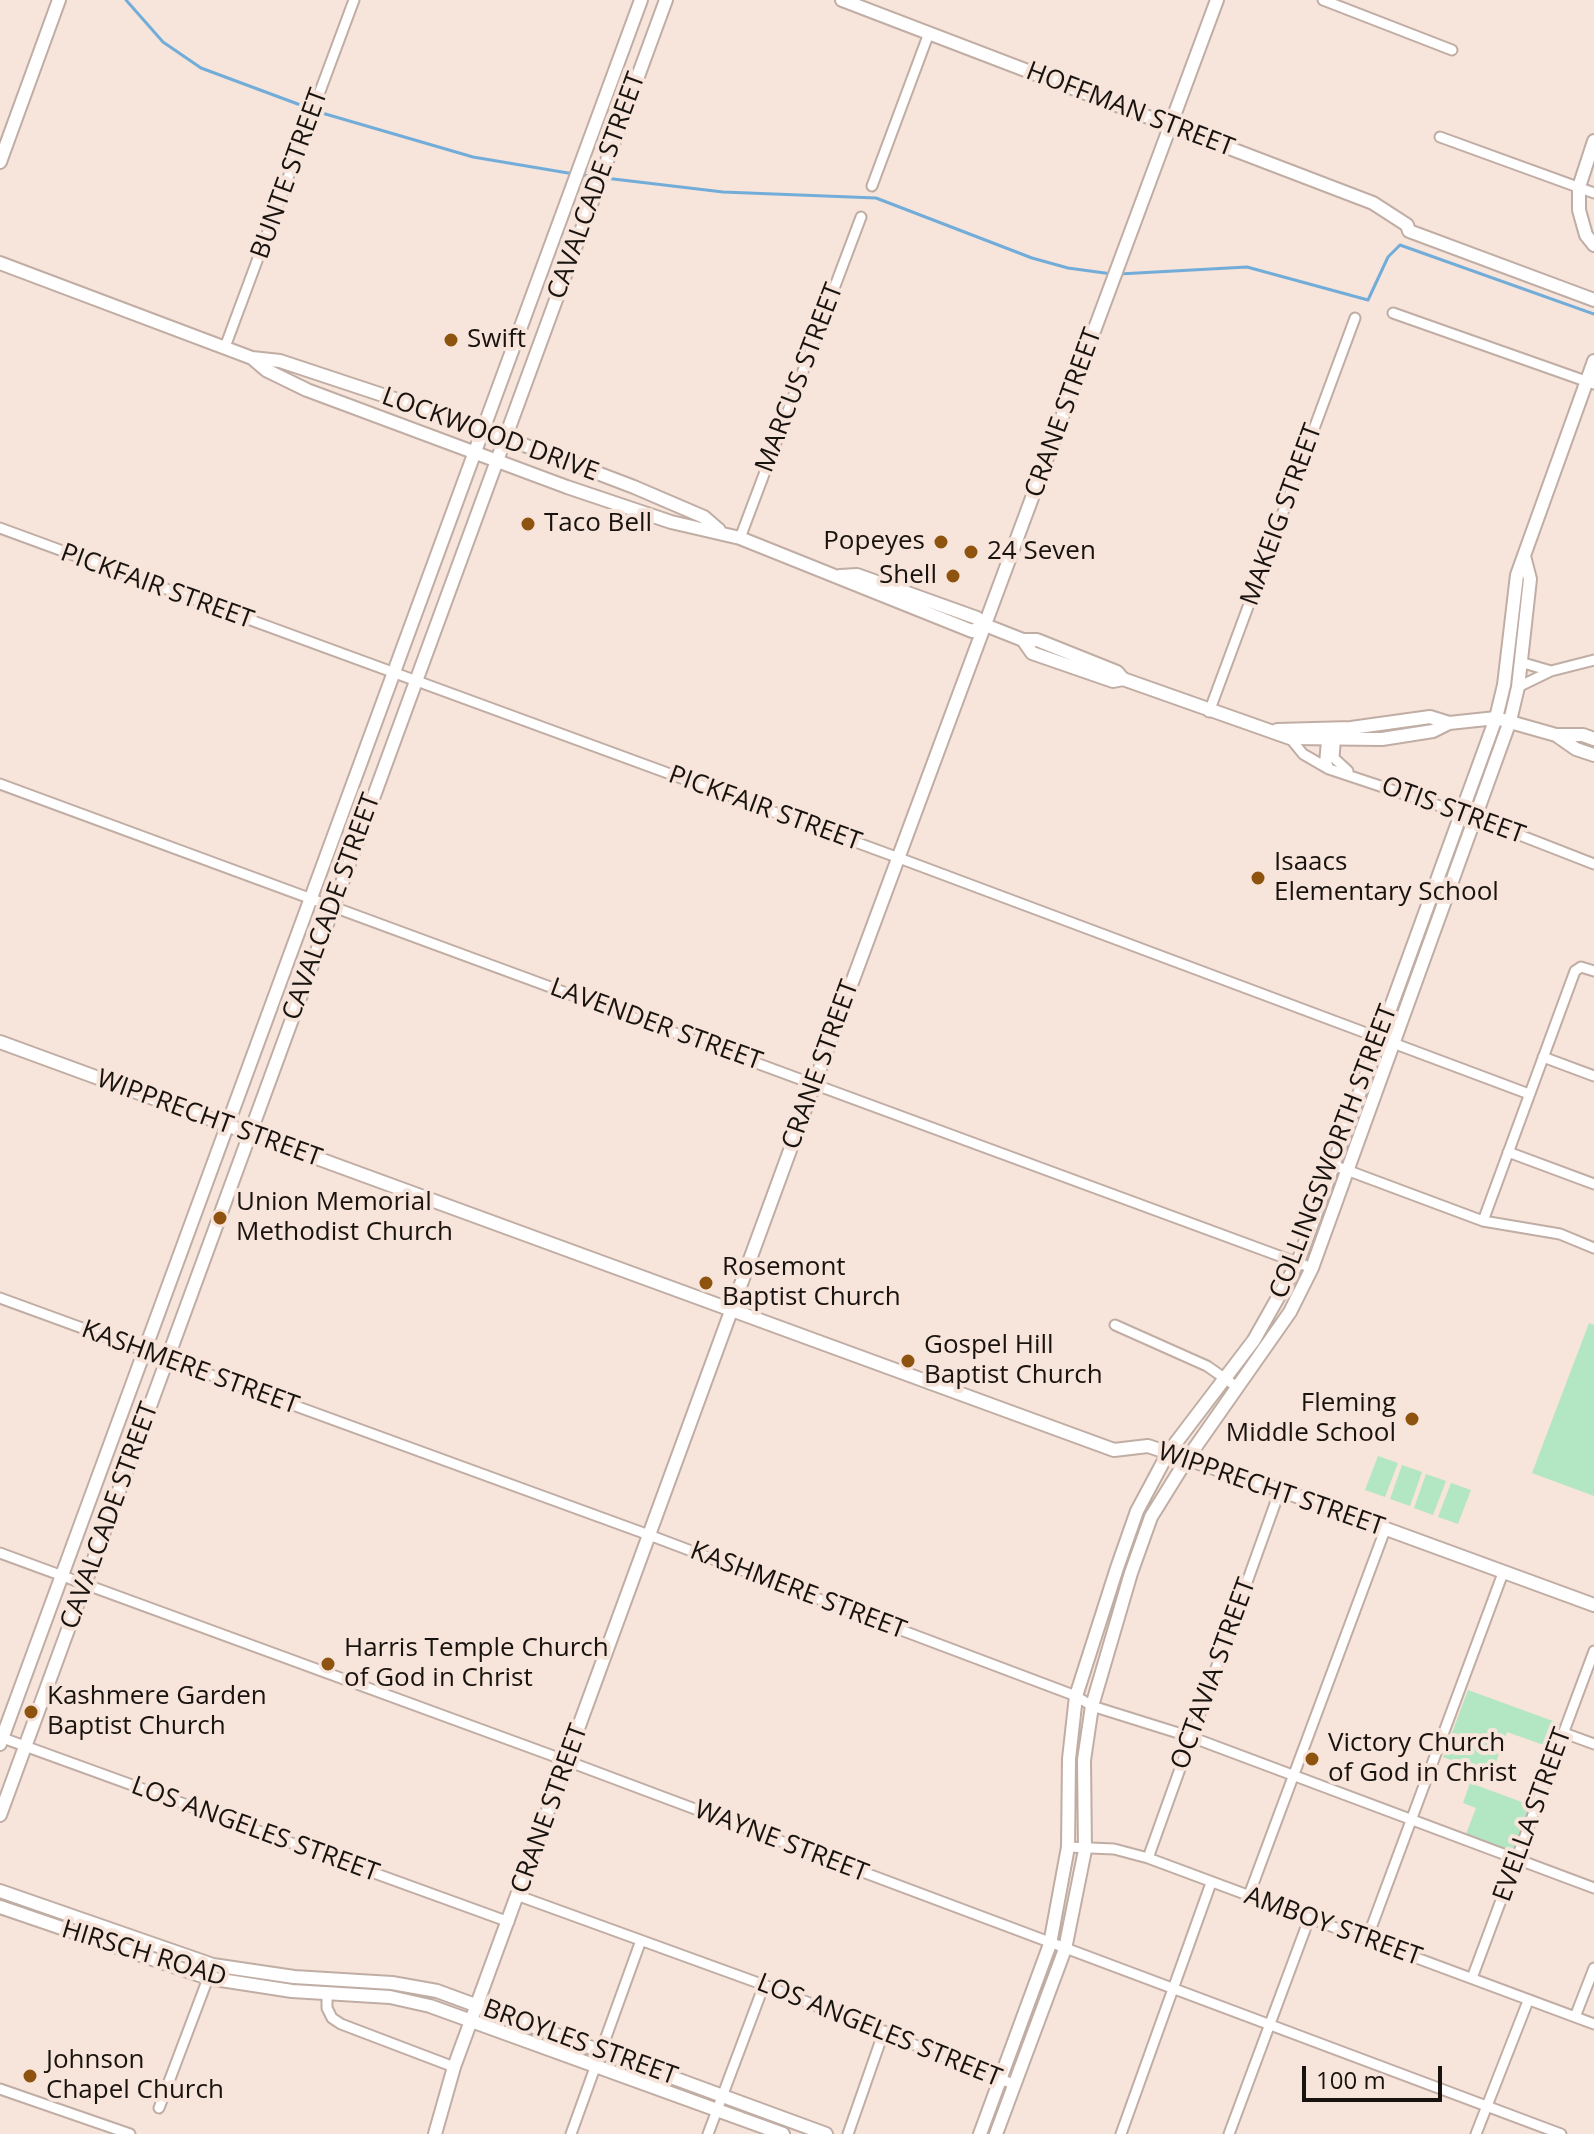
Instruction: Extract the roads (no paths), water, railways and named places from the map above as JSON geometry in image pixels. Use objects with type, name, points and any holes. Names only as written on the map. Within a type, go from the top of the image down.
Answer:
[{"type":"main road","points":[[0,162],[59,0]]},
{"type":"main road","name":"CAVALCADE STREET","points":[[1,1740],[641,0]]},
{"type":"main road","name":"CAVALCADE STREET","points":[[0,1815],[495,459],[666,0]]},
{"type":"main road","name":"HOFFMAN STREET","points":[[842,0],[1373,203],[1407,225],[1409,231],[1594,300]]},
{"type":"main road","name":"CRANE STREET","points":[[435,2134],[454,2067],[815,1082],[1217,0]]},
{"type":"main road","points":[[603,104],[624,111]]},
{"type":"main road","points":[[1594,141],[1579,187],[1579,210],[1586,235],[1594,245]]},
{"type":"main road","name":"LOCKWOOD DRIVE","points":[[0,263],[252,358],[280,361],[482,429],[634,487],[704,517],[720,531]]},
{"type":"main road","points":[[544,265],[564,272]]},
{"type":"main road","name":"LOCKWOOD DRIVE","points":[[252,358],[266,370],[334,400],[623,507],[671,522],[720,531],[840,576],[857,575],[977,618],[985,625],[1023,640],[1032,653],[1113,681],[1123,679],[1209,712],[1290,738],[1331,735],[1430,717],[1449,723],[1496,718],[1556,735],[1594,755]]},
{"type":"main road","name":"COLLINGSWORTH STREET","points":[[980,2134],[1050,1944],[1068,1847],[1069,1759],[1076,1696],[1137,1511],[1168,1453],[1276,1306],[1298,1262],[1496,718],[1504,685],[1517,575],[1590,382],[1594,361]]},
{"type":"main road","points":[[334,400],[340,381]]},
{"type":"main road","points":[[623,507],[634,487]]},
{"type":"main road","name":"COLLINGSWORTH STREET","points":[[996,2134],[1065,1949],[1085,1850],[1084,1760],[1092,1706],[1151,1517],[1187,1459],[1290,1312],[1312,1268],[1510,721],[1518,687],[1530,579],[1524,556]]},
{"type":"main road","name":"LOCKWOOD DRIVE","points":[[1271,730],[1331,735]]},
{"type":"main road","name":"LOCKWOOD DRIVE","points":[[1556,735],[1583,735],[1594,739]]},
{"type":"main road","points":[[353,787],[373,795]]},
{"type":"main road","points":[[269,1013],[290,1022]]},
{"type":"main road","name":"WIPPRECHT STREET","points":[[0,1042],[1114,1450],[1148,1446],[1280,1490],[1594,1605]]},
{"type":"main road","points":[[184,1239],[207,1248]]},
{"type":"main road","points":[[101,1466],[125,1474]]},
{"type":"main road","name":"HIRSCH ROAD","points":[[0,1891],[213,1965],[328,1979]]},
{"type":"main road","name":"HIRSCH ROAD","points":[[0,1907],[208,1978],[327,1994]]},
{"type":"main road","name":"BROYLES STREET","points":[[328,1979],[411,1986],[478,2005],[602,2050],[783,2134]]},
{"type":"main road","name":"BROYLES STREET","points":[[327,1994],[408,2000],[597,2065],[826,2134]]},
{"type":"street","name":"BUNTE STREET","points":[[225,347],[354,0]]},
{"type":"street","points":[[1323,0],[1452,50]]},
{"type":"street","points":[[872,186],[929,33]]},
{"type":"street","points":[[1440,137],[1594,193]]},
{"type":"street","name":"MARCUS STREET","points":[[740,538],[861,217]]},
{"type":"street","points":[[1393,313],[1590,382]]},
{"type":"street","name":"MAKEIG STREET","points":[[1209,712],[1355,318]]},
{"type":"street","name":"PICKFAIR STREET","points":[[0,528],[899,858],[1529,1094]]},
{"type":"street","points":[[1518,687],[1551,671],[1594,660]]},
{"type":"street","points":[[1520,662],[1551,671]]},
{"type":"street","points":[[1329,769],[1325,758],[1331,735]]},
{"type":"street","name":"OTIS STREET","points":[[1331,735],[1334,758],[1358,777]]},
{"type":"street","name":"OTIS STREET","points":[[1290,738],[1303,754],[1329,769],[1476,818],[1594,864]]},
{"type":"street","name":"LAVENDER STREET","points":[[0,784],[332,908],[815,1082],[1312,1268]]},
{"type":"street","points":[[1483,1221],[1575,971],[1581,967],[1594,971]]},
{"type":"street","points":[[1543,1057],[1594,1076]]},
{"type":"street","points":[[1508,1152],[1594,1184]]},
{"type":"street","points":[[1333,1165],[1483,1221],[1560,1234],[1594,1248]]},
{"type":"street","name":"KASHMERE STREET","points":[[0,1298],[649,1535],[1076,1696],[1092,1706],[1191,1737],[1594,1888]]},
{"type":"street","points":[[1115,1325],[1207,1366],[1237,1387]]},
{"type":"street","name":"OCTAVIA STREET","points":[[1148,1858],[1280,1490]]},
{"type":"street","points":[[1249,1895],[1385,1530]]},
{"type":"street","name":"WAYNE STREET","points":[[0,1553],[567,1761],[1561,2134]]},
{"type":"street","points":[[1367,1939],[1503,1573]]},
{"type":"street","name":"EVELLA STREET","points":[[1472,1978],[1594,1651]]},
{"type":"street","points":[[1564,1733],[1594,1744]]},
{"type":"street","name":"LOS ANGELES STREET","points":[[1,1740],[509,1922]]},
{"type":"street","name":"AMBOY STREET","points":[[1068,1847],[1114,1849],[1148,1858],[1594,2024]]},
{"type":"street","points":[[1121,2134],[1211,1883]]},
{"type":"street","name":"LOS ANGELES STREET","points":[[519,1896],[640,1943],[764,1985],[1013,2084]]},
{"type":"street","points":[[1229,2134],[1309,1919]]},
{"type":"street","points":[[571,2134],[640,1943]]},
{"type":"street","points":[[159,2108],[213,1965]]},
{"type":"street","points":[[1575,2017],[1594,1968]]},
{"type":"street","points":[[708,2134],[764,1985]]},
{"type":"street","points":[[327,1994],[327,2008],[332,2018],[341,2024],[454,2067]]},
{"type":"street","points":[[1476,2134],[1528,2001]]},
{"type":"street","points":[[848,2134],[884,2031]]},
{"type":"street","points":[[0,2089],[130,2134]]},
{"type":"waterway","points":[[126,0],[163,42],[201,68],[322,113],[473,157],[574,174]]},
{"type":"waterway","points":[[582,175],[598,177]]},
{"type":"waterway","points":[[605,178],[723,192],[876,198],[1032,258],[1068,268],[1112,274]]},
{"type":"waterway","points":[[1119,274],[1247,267],[1368,300],[1388,257],[1400,245],[1594,314]]},
{"type":"place","name":"Swift","points":[[451,340]]},
{"type":"place","name":"Taco Bell","points":[[528,524]]},
{"type":"place","name":"Popeyes","points":[[941,542]]},
{"type":"place","name":"24 Seven","points":[[971,552]]},
{"type":"place","name":"Shell","points":[[953,576]]},
{"type":"place","name":"Isaacs Elementary School","points":[[1258,878]]},
{"type":"place","name":"Union Memorial Methodist Church","points":[[220,1218]]},
{"type":"place","name":"Rosemont Baptist Church","points":[[706,1283]]},
{"type":"place","name":"Gospel Hill Baptist Church","points":[[908,1361]]},
{"type":"place","name":"Fleming Middle School","points":[[1412,1419]]},
{"type":"place","name":"Harris Temple Church of God in Christ","points":[[328,1664]]},
{"type":"place","name":"Kashmere Garden Baptist Church","points":[[31,1712]]},
{"type":"place","name":"Victory Church of God in Christ","points":[[1312,1759]]},
{"type":"place","name":"Johnson Chapel Church","points":[[30,2076]]}]
